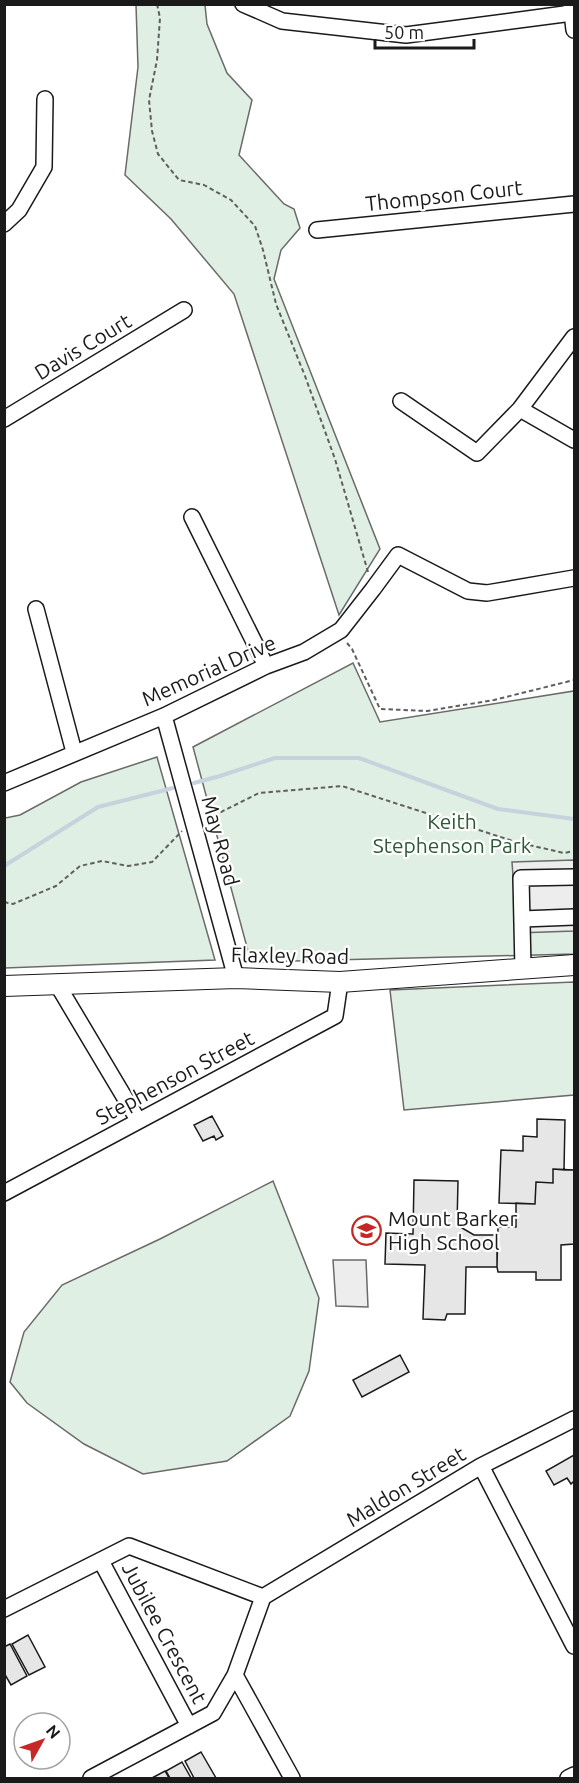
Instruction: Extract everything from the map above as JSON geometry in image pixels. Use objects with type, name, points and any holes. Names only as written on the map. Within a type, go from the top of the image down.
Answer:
[{"type":"main road","name":"Flaxley Road","points":[[4,986],[236,978],[340,982],[574,965]]},
{"type":"street","points":[[243,4],[282,21],[406,35],[572,9],[574,30]]},
{"type":"street","points":[[4,224],[19,210],[44,167],[45,99]]},
{"type":"street","name":"Thompson Court","points":[[317,230],[574,204]]},
{"type":"street","name":"Davis Court","points":[[4,419],[184,310]]},
{"type":"street","points":[[401,401],[477,453],[520,409],[574,337]]},
{"type":"street","points":[[520,409],[574,440]]},
{"type":"street","points":[[192,517],[266,666]]},
{"type":"street","name":"Memorial Drive","points":[[4,783],[164,716],[266,666],[304,652],[341,630],[398,555],[468,591],[486,593],[574,578]]},
{"type":"street","points":[[36,609],[74,752]]},
{"type":"street","name":"May Road","points":[[164,716],[236,978]]},
{"type":"street","points":[[523,969],[520,879],[574,877]]},
{"type":"street","points":[[522,919],[574,917]]},
{"type":"street","name":"Stephenson Street","points":[[4,1193],[335,1016],[340,982]]},
{"type":"street","points":[[57,984],[138,1120]]},
{"type":"street","name":"Maldon Street","points":[[263,1597],[481,1466],[574,1419]]},
{"type":"street","points":[[481,1466],[574,1646]]},
{"type":"street","name":"Jubilee Crescent","points":[[4,1609],[129,1546],[263,1597],[235,1675],[213,1713],[91,1779]]},
{"type":"street","name":"Jubilee Crescent","points":[[101,1561],[189,1726]]},
{"type":"street","points":[[235,1675],[292,1779]]},
{"type":"street","points":[[568,1779],[574,1775]]},
{"type":"path","points":[[158,4],[160,18],[157,60],[149,100],[152,131],[158,154],[179,180],[204,185],[231,200],[255,226],[276,304],[305,376],[334,459],[373,589]]},
{"type":"path","points":[[338,632],[352,650],[380,709],[427,711],[494,700],[574,680]]},
{"type":"path","points":[[4,902],[13,904],[56,886],[80,866],[102,861],[129,866],[152,862],[193,820],[221,812],[259,793],[342,786],[516,842],[564,853],[574,851]]},
{"type":"green space","points":[[136,5],[205,5],[207,24],[227,73],[252,100],[239,155],[284,204],[294,209],[300,228],[281,250],[274,279],[380,549],[339,615],[234,294],[171,219],[125,175],[138,67]]},
{"type":"green space","name":"Keith Stephenson Park","points":[[353,663],[380,722],[574,691],[574,954],[251,962],[193,747]]},
{"type":"green space","points":[[157,757],[215,960],[5,968],[5,818],[20,815],[81,782]]},
{"type":"green space","points":[[574,982],[574,1095],[404,1110],[390,990]]},
{"type":"green space","points":[[273,1181],[319,1298],[309,1371],[290,1416],[227,1461],[143,1474],[84,1444],[27,1403],[10,1382],[24,1332],[62,1285],[160,1239]]},
{"type":"shaded area","points":[[574,860],[574,931],[517,933],[512,862]]},
{"type":"shaded area","points":[[333,1260],[366,1260],[368,1307],[336,1306]]},
{"type":"building","points":[[212,1116],[223,1136],[216,1140],[214,1136],[203,1141],[194,1125]]},
{"type":"building","points":[[537,1119],[565,1120],[564,1170],[553,1169],[553,1183],[536,1182],[535,1204],[499,1203],[501,1150],[523,1151],[523,1136],[537,1137]]},
{"type":"building","points":[[553,1169],[574,1170],[574,1244],[561,1245],[561,1280],[536,1280],[536,1272],[498,1272],[498,1227],[516,1227],[516,1203],[535,1204],[536,1182],[553,1183]]},
{"type":"building","points":[[414,1180],[458,1181],[457,1225],[474,1235],[497,1235],[497,1267],[466,1267],[465,1314],[447,1314],[445,1320],[423,1319],[425,1265],[385,1264],[386,1233],[413,1234]]},
{"type":"building","points":[[400,1355],[409,1372],[362,1397],[353,1380]]},
{"type":"building","points":[[574,1455],[574,1481],[571,1484],[567,1478],[554,1485],[546,1471]]},
{"type":"building","points":[[28,1635],[45,1667],[29,1675],[12,1644]]},
{"type":"building","points":[[10,1644],[27,1676],[11,1685],[4,1673],[4,1647]]},
{"type":"building","points":[[201,1752],[216,1778],[194,1778],[185,1761]]},
{"type":"building","points":[[182,1762],[191,1778],[170,1778],[166,1771]]},
{"type":"building","points":[[165,1771],[169,1778],[152,1778]]},
{"type":"waterway","points":[[194,783],[275,758],[359,758],[498,809],[574,819]]},
{"type":"waterway","points":[[4,866],[98,807],[173,788]]},
{"type":"place","name":"Mount Barker High School","points":[[367,1231]]}]
